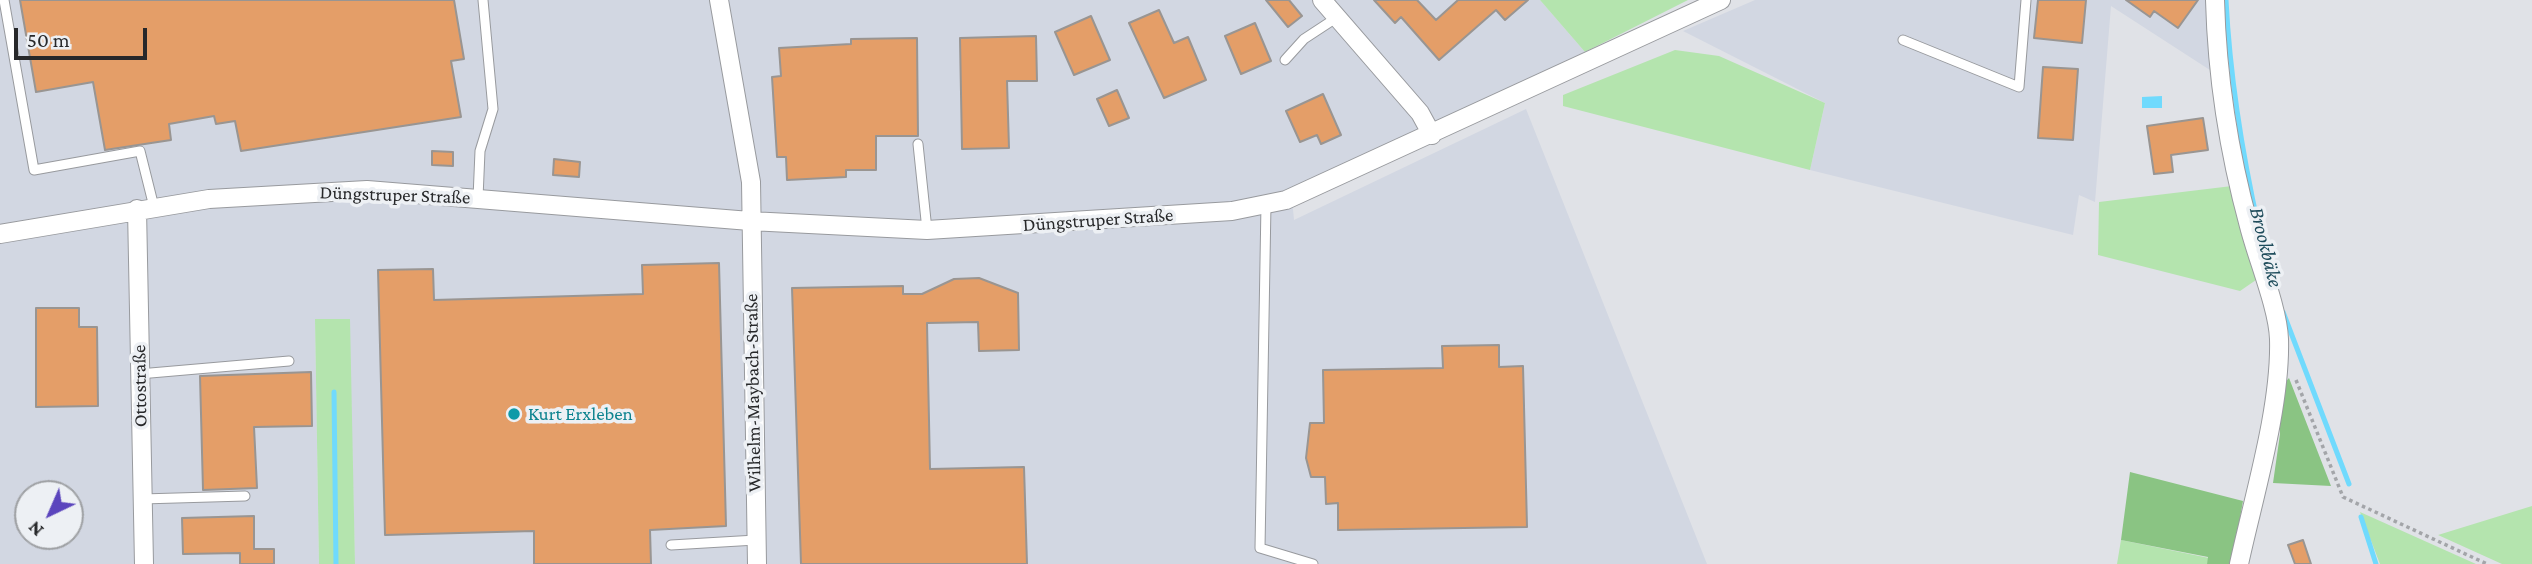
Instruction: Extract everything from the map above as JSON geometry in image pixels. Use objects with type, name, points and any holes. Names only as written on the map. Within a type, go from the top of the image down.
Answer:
[{"type":"street","points":[[719,0],[751,182],[750,221]]},
{"type":"street","points":[[1322,0],[1420,113],[1432,135]]},
{"type":"street","name":"Düngstruper Straße","points":[[0,234],[146,208],[289,192],[354,190],[750,221],[927,230],[1207,213],[1286,200],[1721,0]]},
{"type":"street","points":[[2215,0],[2217,50],[2230,138],[2248,223],[2279,335],[2278,381],[2239,564]]},
{"type":"street","name":"Ottostraße","points":[[144,564],[139,374],[146,208]]},
{"type":"street","name":"Wilhelm-Maybach-Straße","points":[[750,221],[757,564]]},
{"type":"lane","points":[[4,0],[34,170],[139,151],[146,208]]},
{"type":"lane","points":[[478,198],[480,151],[493,109],[483,0]]},
{"type":"lane","points":[[1903,40],[2019,87],[2026,0]]},
{"type":"lane","points":[[1285,60],[1304,39],[1336,18]]},
{"type":"lane","points":[[918,144],[927,230]]},
{"type":"lane","points":[[1265,204],[1260,548],[1313,564]]},
{"type":"lane","points":[[139,374],[289,361]]},
{"type":"lane","points":[[142,499],[245,496]]},
{"type":"lane","points":[[671,545],[757,540]]},
{"type":"path","points":[[2292,372],[2343,497],[2487,564]]},
{"type":"shaded area","points":[[0,0],[1540,0],[1585,52],[1291,189],[1294,220],[1526,109],[1707,564],[355,564],[349,319],[315,320],[319,564],[0,564]]},
{"type":"shaded area","points":[[1755,0],[2207,0],[2213,72],[2111,6],[2095,202],[2079,195],[2073,235],[1810,170],[1825,103],[1683,31]]},
{"type":"green space","points":[[1540,0],[1688,0],[1585,52]]},
{"type":"green space","points":[[1675,50],[1719,56],[1825,103],[1810,170],[1563,106],[1563,95]]},
{"type":"green space","points":[[2232,186],[2256,280],[2240,291],[2098,255],[2099,202]]},
{"type":"green space","points":[[315,319],[350,319],[355,564],[319,564]]},
{"type":"green space","points":[[2289,378],[2331,486],[2273,483],[2280,434],[2280,388]]},
{"type":"green space","points":[[2130,472],[2243,501],[2232,564],[2207,564],[2208,557],[2121,540]]},
{"type":"green space","points":[[2532,506],[2532,564],[2502,564],[2438,535]]},
{"type":"green space","points":[[2360,512],[2476,564],[2380,564]]},
{"type":"green space","points":[[2121,540],[2209,558],[2207,564],[2117,564]]},
{"type":"water","points":[[2162,96],[2162,108],[2142,108],[2142,97]]},
{"type":"building","points":[[20,0],[454,0],[464,59],[451,61],[461,117],[241,151],[235,121],[216,124],[214,116],[169,124],[171,140],[105,150],[93,82],[36,92]]},
{"type":"building","points":[[1266,0],[1289,0],[1302,16],[1288,27]]},
{"type":"building","points":[[1374,0],[1417,0],[1436,20],[1458,0],[1528,0],[1505,20],[1496,10],[1439,60],[1401,17],[1395,23]]},
{"type":"building","points":[[2038,0],[2086,0],[2082,43],[2034,38]]},
{"type":"building","points":[[2126,0],[2198,0],[2178,28],[2154,11],[2150,17]]},
{"type":"building","points":[[1159,10],[1174,43],[1188,37],[1206,80],[1164,98],[1129,23]]},
{"type":"building","points":[[1091,16],[1110,60],[1074,75],[1055,32]]},
{"type":"building","points":[[1255,23],[1271,61],[1241,74],[1225,36]]},
{"type":"building","points":[[1036,36],[1037,81],[1007,81],[1009,148],[962,149],[960,38]]},
{"type":"building","points":[[917,38],[918,136],[876,136],[876,170],[846,170],[846,177],[787,180],[786,157],[777,157],[772,77],[781,76],[779,48],[851,44],[851,39]]},
{"type":"building","points":[[2043,67],[2078,69],[2073,140],[2038,138]]},
{"type":"building","points":[[1117,90],[1129,118],[1109,126],[1097,99]]},
{"type":"building","points":[[1323,94],[1341,135],[1321,144],[1317,135],[1300,142],[1286,111]]},
{"type":"building","points":[[2203,118],[2208,150],[2171,155],[2173,172],[2154,174],[2147,126]]},
{"type":"building","points":[[432,151],[453,152],[453,166],[432,165]]},
{"type":"building","points":[[554,159],[580,162],[579,177],[553,175]]},
{"type":"building","name":"Kurt Erxleben","points":[[719,263],[726,526],[650,530],[651,564],[534,564],[534,531],[385,535],[378,270],[433,269],[434,300],[643,294],[642,265]]},
{"type":"building","points":[[979,278],[1018,293],[1019,350],[979,351],[978,322],[927,323],[930,469],[1024,467],[1027,564],[801,564],[792,288],[903,286],[903,294],[922,294],[954,279]]},
{"type":"building","points":[[36,308],[79,308],[79,327],[97,327],[98,406],[36,407]]},
{"type":"building","points":[[1499,345],[1499,367],[1523,366],[1527,527],[1338,530],[1338,503],[1326,504],[1325,477],[1311,477],[1306,458],[1310,423],[1324,423],[1323,370],[1443,368],[1442,346]]},
{"type":"building","points":[[311,372],[312,426],[254,427],[257,488],[203,490],[200,376]]},
{"type":"building","points":[[254,516],[254,549],[274,549],[274,564],[240,564],[240,553],[183,554],[182,518]]},
{"type":"building","points":[[2303,540],[2311,564],[2295,564],[2288,545]]},
{"type":"waterway","name":"Brookbäke","points":[[2226,0],[2238,115],[2259,229]]},
{"type":"waterway","name":"Brookbäke","points":[[2283,312],[2349,484]]},
{"type":"waterway","points":[[334,392],[336,564]]},
{"type":"waterway","name":"Brookbäke","points":[[2361,517],[2376,564]]},
{"type":"place","name":"Kurt Erxleben","points":[[514,414]]}]
